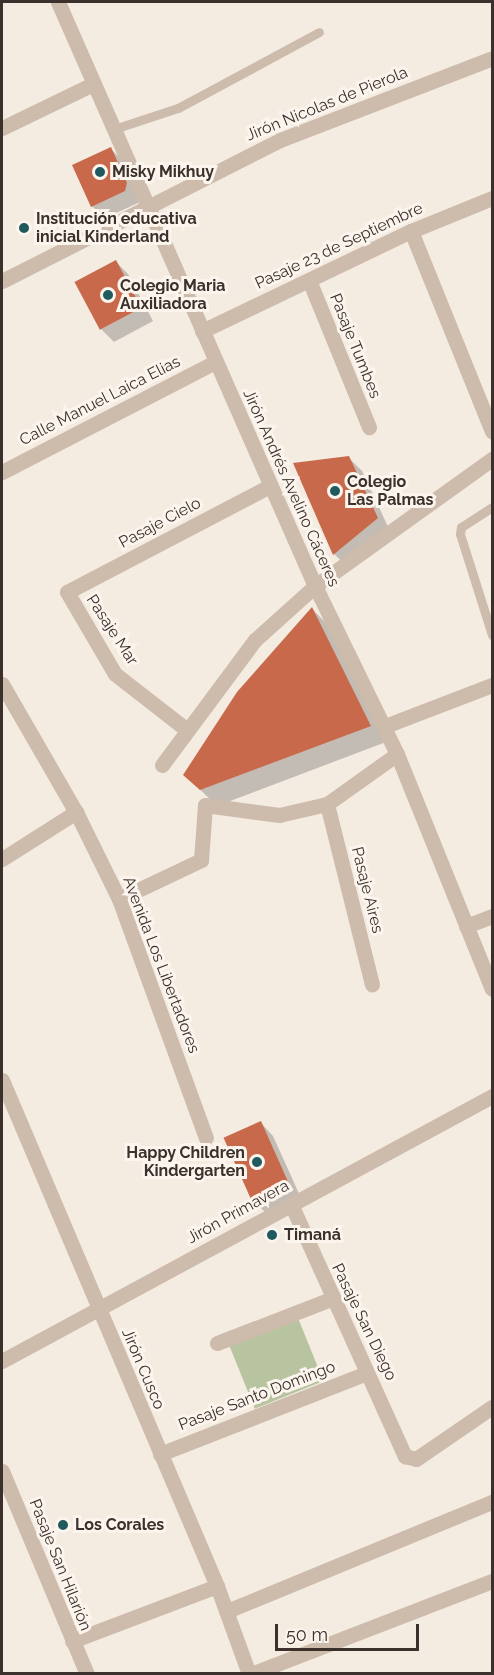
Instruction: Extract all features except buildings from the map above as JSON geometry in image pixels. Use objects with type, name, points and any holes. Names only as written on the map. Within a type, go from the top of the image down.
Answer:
[{"type":"street","name":"Jirón Andrés Avelino Cáceres","points":[[58,2],[145,206],[315,586],[385,726],[492,989]]},
{"type":"street","name":"Jirón Nicolas de Pierola","points":[[2,281],[145,206],[280,140],[492,58]]},
{"type":"street","points":[[2,128],[93,84]]},
{"type":"street","name":"Pasaje 23 de Septiembre","points":[[202,331],[411,231],[492,198]]},
{"type":"street","points":[[411,231],[492,431]]},
{"type":"street","name":"Pasaje Tumbes","points":[[309,280],[369,427]]},
{"type":"street","name":"Calle Manuel Laica Elias","points":[[2,472],[215,362]]},
{"type":"street","points":[[162,765],[255,640],[315,586],[492,459]]},
{"type":"street","name":"Pasaje Cielo","points":[[67,592],[270,486]]},
{"type":"street","name":"Pasaje Mar","points":[[67,592],[115,674],[187,730]]},
{"type":"street","name":"Avenida Los Libertadores","points":[[2,684],[76,812],[119,899],[206,1138]]},
{"type":"street","points":[[385,726],[492,685]]},
{"type":"street","points":[[119,899],[201,860],[205,805],[279,815],[327,804],[397,754]]},
{"type":"street","name":"Pasaje Aires","points":[[327,804],[372,984]]},
{"type":"street","points":[[2,859],[76,812]]},
{"type":"street","points":[[466,926],[492,916]]},
{"type":"street","name":"Jirón Cusco","points":[[2,1080],[217,1586],[250,1674]]},
{"type":"street","name":"Jirón Primavera","points":[[2,1361],[492,1096]]},
{"type":"street","name":"Pasaje San Diego","points":[[291,1204],[331,1299],[368,1373],[405,1456],[416,1459],[492,1407]]},
{"type":"street","points":[[217,1343],[331,1299]]},
{"type":"street","name":"Pasaje Santo Domingo","points":[[160,1454],[368,1373]]},
{"type":"street","name":"Pasaje San Hilarión","points":[[2,1471],[87,1674]]},
{"type":"street","points":[[227,1611],[492,1502]]},
{"type":"street","points":[[250,1674],[492,1581]]},
{"type":"street","points":[[72,1641],[217,1586]]},
{"type":"lane","points":[[114,129],[178,108],[319,32]]},
{"type":"lane","points":[[492,507],[461,527],[460,534],[492,635]]},
{"type":"green space","points":[[298,1318],[323,1381],[255,1409],[229,1346]]},
{"type":"place","name":"Misky Mikhuy","points":[[100,172]]},
{"type":"place","name":"Institución educativa inicial Kinderland","points":[[24,228]]},
{"type":"place","name":"Colegio Maria Auxiliadora","points":[[108,295]]},
{"type":"place","name":"Colegio Las Palmas","points":[[335,491]]},
{"type":"place","name":"Happy Children Kindergarten","points":[[257,1162]]},
{"type":"place","name":"Timaná","points":[[272,1235]]},
{"type":"place","name":"Los Corales","points":[[63,1525]]}]
